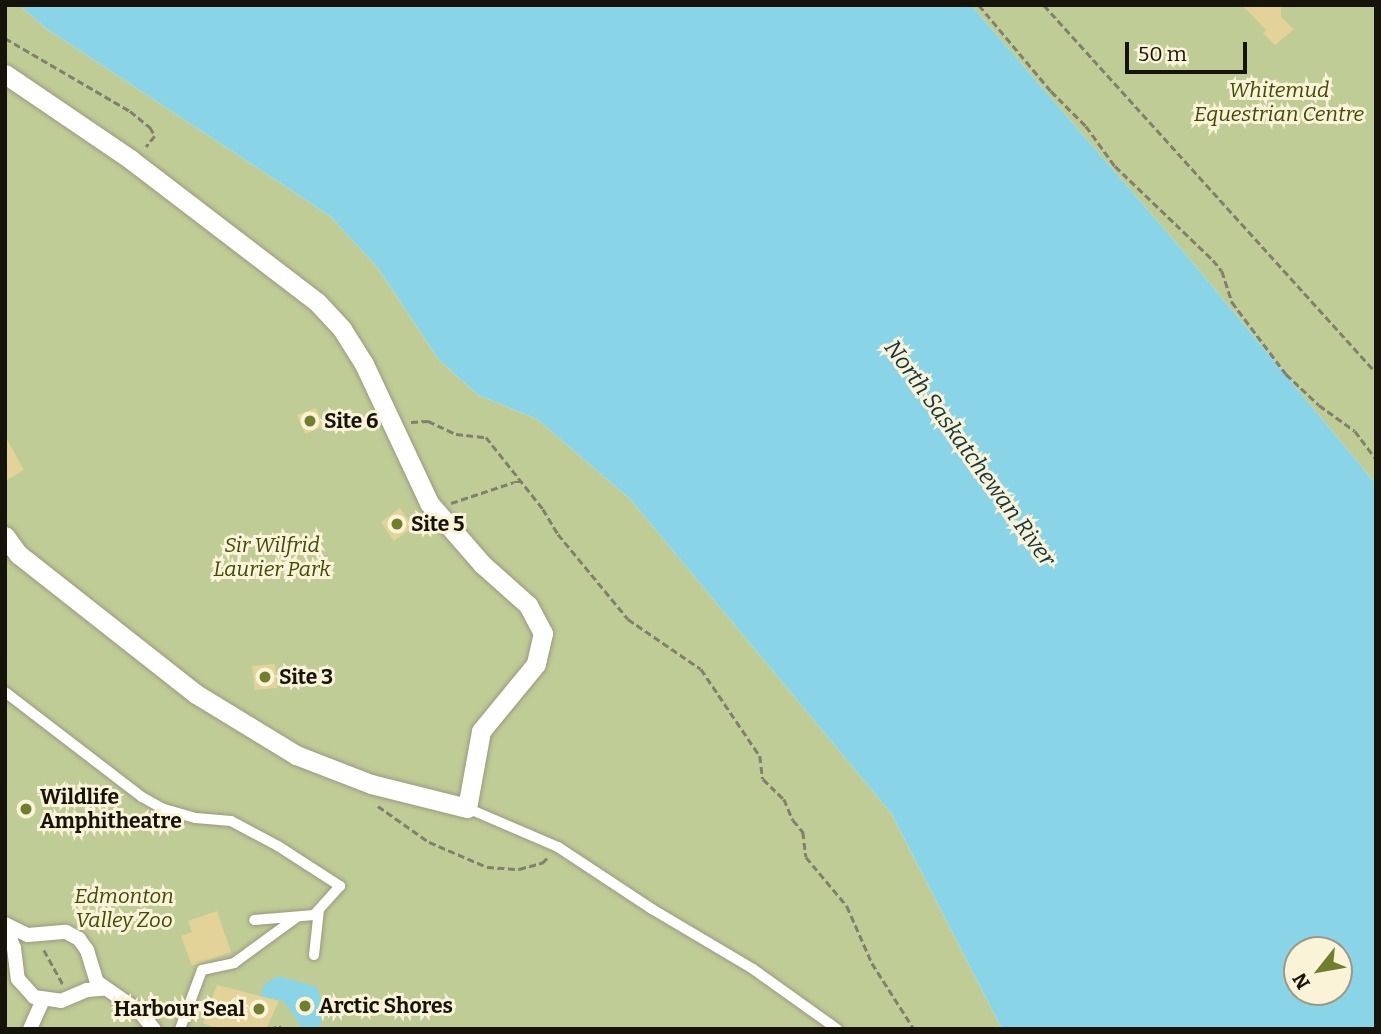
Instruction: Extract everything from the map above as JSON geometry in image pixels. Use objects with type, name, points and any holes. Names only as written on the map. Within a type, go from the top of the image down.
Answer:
[{"type":"street","points":[[5,74],[131,159],[317,302],[342,329],[364,364],[429,503],[482,564],[528,606],[543,633],[536,664],[481,731],[467,808],[371,784],[296,755],[176,678],[18,554],[5,536]]},
{"type":"street","points":[[5,925],[22,934],[66,932],[79,939],[87,950],[92,974],[103,989],[140,1012],[154,1029]]},
{"type":"street","points":[[5,925],[14,948],[18,979],[34,997],[43,1000],[69,999],[87,990],[103,989]]},
{"type":"street","points":[[30,1029],[43,1000]]},
{"type":"lane","points":[[5,692],[142,797],[164,809],[196,818],[231,821],[278,846],[340,886],[314,915],[254,920]]},
{"type":"lane","points":[[467,808],[558,847],[652,909],[753,969],[837,1029]]},
{"type":"lane","points":[[314,955],[319,910]]},
{"type":"lane","points":[[180,1029],[202,970],[234,963],[298,916]]},
{"type":"path","points":[[979,5],[1052,91],[1086,126],[1115,166],[1213,260],[1222,271],[1232,302],[1286,374],[1319,405],[1355,431],[1376,459]]},
{"type":"path","points":[[1044,5],[1376,372]]},
{"type":"path","points":[[414,433],[409,422],[428,421],[456,434],[486,437],[558,534],[628,619],[701,669],[760,756],[764,779],[784,799],[793,820],[803,832],[806,857],[847,906],[872,963],[914,1029]]},
{"type":"path","points":[[429,503],[446,505],[514,482],[522,482]]},
{"type":"path","points":[[35,935],[69,999]]},
{"type":"path","points":[[270,1029],[279,1026],[282,1029]]},
{"type":"green space","name":"Sir Wilfrid Laurier Park","points":[[5,5],[19,5],[47,29],[330,216],[378,268],[439,360],[478,395],[537,419],[630,499],[891,813],[1002,1029],[5,1029]]},
{"type":"green space","name":"Whitemud Equestrian Centre","points":[[971,5],[1376,5],[1376,484],[1179,246]]},
{"type":"water","name":"North Saskatchewan River","points":[[19,5],[971,5],[1179,246],[1376,484],[1376,1029],[1002,1029],[891,813],[630,499],[537,419],[478,395],[439,360],[378,268],[330,216],[47,29]]},
{"type":"water","name":"Arctic Shores","points":[[278,976],[317,987],[324,1011],[320,1026],[303,1029],[284,1001],[260,996],[265,984]]},
{"type":"building","points":[[1242,5],[1281,5],[1281,17],[1294,29],[1275,45],[1263,33],[1266,30]]},
{"type":"building","name":"Site 6","points":[[316,408],[324,426],[305,434],[297,415]]},
{"type":"building","points":[[5,436],[24,470],[5,481]]},
{"type":"building","name":"Site 5","points":[[400,508],[413,527],[394,541],[381,522]]},
{"type":"building","name":"Site 3","points":[[275,664],[277,688],[255,690],[252,666]]},
{"type":"building","points":[[217,911],[231,952],[192,966],[181,936],[192,932],[188,921]]},
{"type":"building","points":[[217,985],[279,1001],[266,1029],[210,1029],[211,1026],[203,1023]]},
{"type":"place","name":"Site 6","points":[[310,421]]},
{"type":"place","name":"Site 5","points":[[397,524]]},
{"type":"place","name":"Site 3","points":[[265,677]]},
{"type":"place","name":"Wildlife Amphitheatre","points":[[26,809]]},
{"type":"place","name":"Arctic Shores","points":[[305,1006]]},
{"type":"place","name":"Harbour Seal","points":[[259,1009]]},
{"type":"park label","name":"Edmonton Valley Zoo","points":[[124,908]]}]
